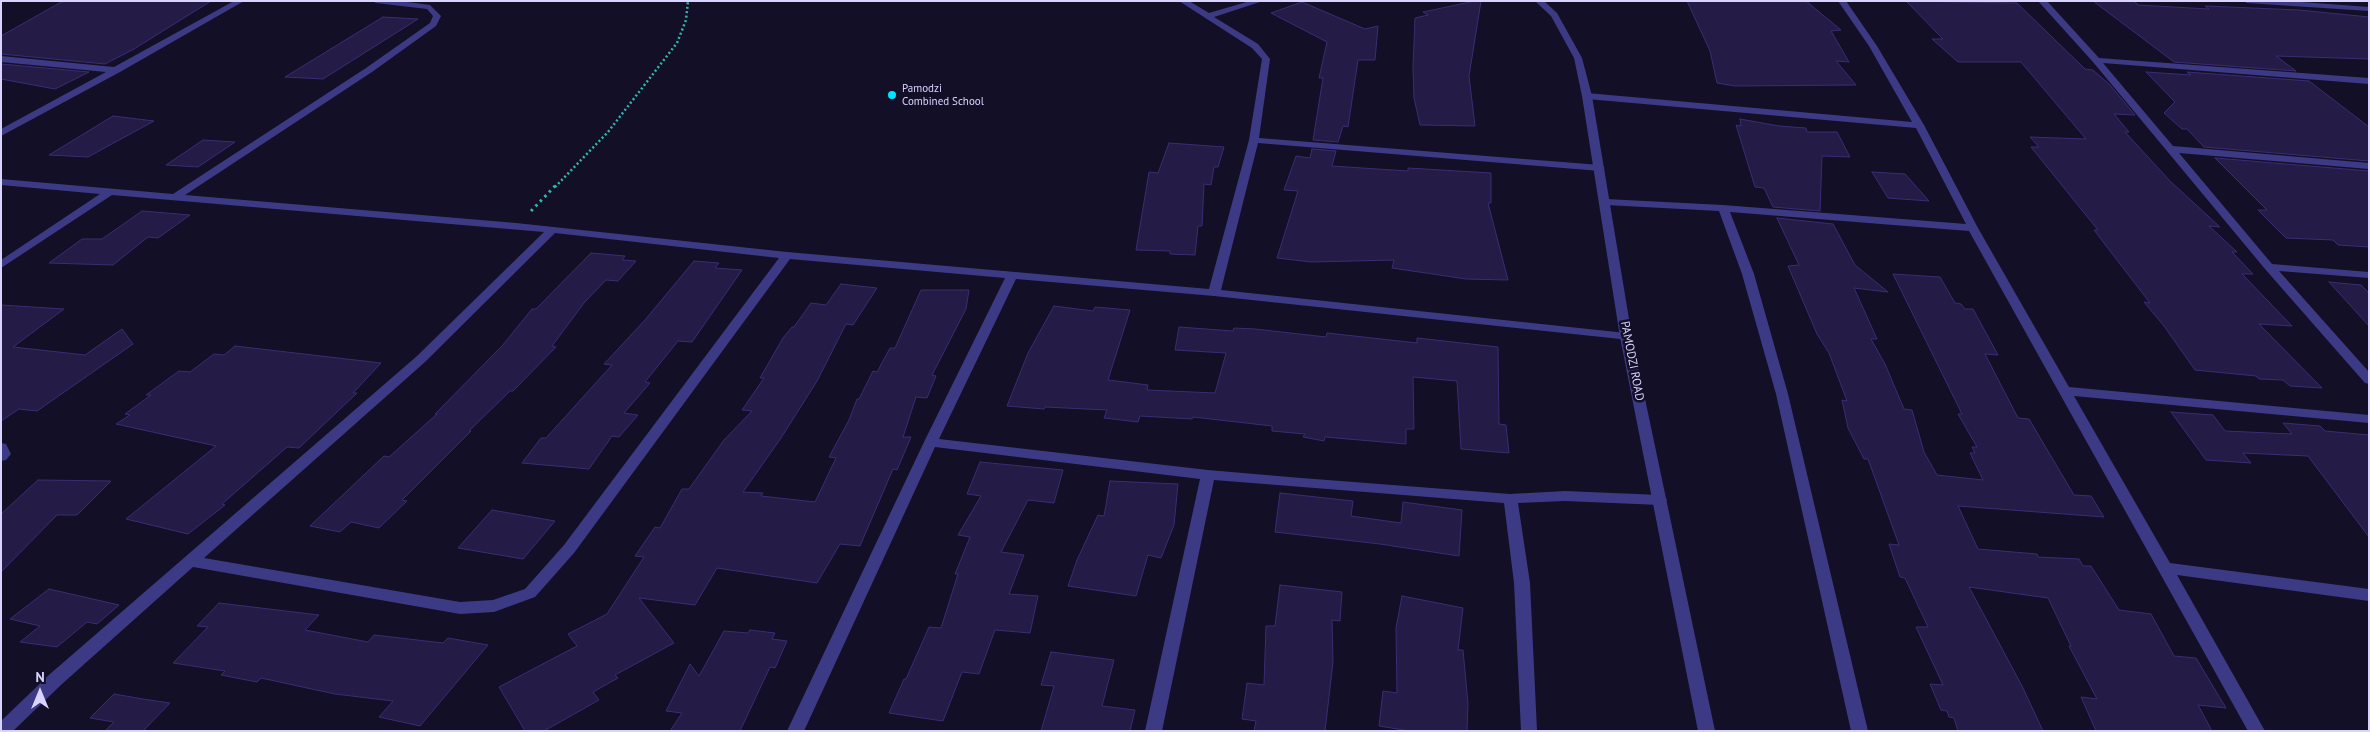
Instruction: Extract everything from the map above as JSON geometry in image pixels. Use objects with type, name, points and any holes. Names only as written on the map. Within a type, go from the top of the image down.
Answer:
[{"type":"street","points":[[1,133],[240,1]]},
{"type":"street","points":[[176,196],[369,70],[433,24],[437,16],[430,7],[376,1]]},
{"type":"street","points":[[1183,1],[1210,16],[1255,46],[1266,59],[1254,140],[1214,293]]},
{"type":"street","points":[[1210,16],[1259,1]]},
{"type":"street","name":"PAMODZI ROAD","points":[[1539,1],[1554,16],[1578,58],[1587,96],[1606,202],[1626,337],[1707,731]]},
{"type":"street","points":[[1842,1],[1874,46],[1919,125],[1974,228],[2257,731]]},
{"type":"street","points":[[2042,1],[2096,60],[2269,267],[2369,380]]},
{"type":"street","points":[[2247,1],[2369,9]]},
{"type":"street","points":[[1,59],[117,70]]},
{"type":"street","points":[[2096,60],[2369,80]]},
{"type":"street","points":[[1587,96],[1919,125]]},
{"type":"street","points":[[1254,140],[1600,168]]},
{"type":"street","points":[[2172,149],[2369,166]]},
{"type":"street","points":[[1,182],[516,226],[787,255],[1214,293],[1626,337]]},
{"type":"street","points":[[1,265],[112,190]]},
{"type":"street","points":[[1606,202],[1723,208],[1974,228]]},
{"type":"street","points":[[1723,208],[1748,274],[1782,394],[1860,731]]},
{"type":"street","points":[[2,731],[56,679],[421,359],[551,231]]},
{"type":"street","points":[[190,561],[460,608],[494,606],[530,593],[569,549],[787,255]]},
{"type":"street","points":[[2269,267],[2369,275]]},
{"type":"street","points":[[795,731],[931,442],[1013,274]]},
{"type":"street","points":[[2066,391],[2369,419]]},
{"type":"street","points":[[931,442],[1208,475],[1510,499],[1566,496],[1660,500]]},
{"type":"street","points":[[1,447],[4,454],[1,458]]},
{"type":"street","points":[[1152,731],[1208,475]]},
{"type":"street","points":[[1510,499],[1522,583],[1529,731]]},
{"type":"street","points":[[2164,568],[2369,595]]},
{"type":"path","points":[[516,226],[608,132],[656,71],[677,43],[686,20],[688,1]]},
{"type":"building","points":[[63,1],[211,1],[134,49],[105,64],[1,54],[1,36]]},
{"type":"building","points":[[1481,1],[1469,76],[1475,126],[1420,125],[1414,98],[1415,18],[1428,15],[1423,12]]},
{"type":"building","points":[[1687,1],[1806,1],[1841,30],[1831,31],[1849,62],[1836,61],[1856,85],[1735,86],[1717,83],[1710,51]]},
{"type":"building","points":[[1906,1],[2017,3],[2085,69],[2093,70],[2110,85],[2135,115],[2114,114],[2129,132],[2125,132],[2170,181],[2220,227],[2209,226],[2237,252],[2232,252],[2253,274],[2242,274],[2292,326],[2259,324],[2322,388],[2290,386],[2283,380],[2259,379],[2256,376],[2195,370],[2164,326],[2144,302],[2150,303],[2094,230],[2098,230],[2031,147],[2039,147],[2030,137],[2086,139],[2021,62],[1958,62],[1932,39],[1943,39]]},
{"type":"building","points":[[2093,1],[2134,1],[2138,5],[2209,9],[2205,6],[2299,10],[2369,17],[2369,59],[2276,56],[2296,71],[2174,62]]},
{"type":"building","points":[[1302,2],[1365,29],[1378,26],[1375,60],[1358,60],[1348,127],[1343,126],[1338,142],[1313,140],[1323,78],[1319,78],[1327,42],[1271,13]]},
{"type":"building","points":[[383,17],[418,19],[323,79],[285,77]]},
{"type":"building","points":[[1,64],[89,72],[55,89],[1,79]]},
{"type":"building","points":[[2146,72],[2191,75],[2187,72],[2309,81],[2369,127],[2369,161],[2204,147],[2187,129],[2182,129],[2164,113],[2175,102]]},
{"type":"building","points":[[113,116],[154,121],[88,157],[49,155]]},
{"type":"building","points":[[1740,119],[1779,126],[1806,128],[1807,132],[1837,132],[1850,157],[1822,156],[1820,211],[1773,207],[1764,188],[1755,187],[1736,125],[1741,126]]},
{"type":"building","points":[[203,140],[235,142],[198,167],[166,165]]},
{"type":"building","points":[[1169,143],[1224,147],[1218,167],[1214,167],[1211,185],[1204,184],[1202,226],[1198,226],[1195,255],[1170,254],[1170,251],[1136,250],[1149,172],[1158,173]]},
{"type":"building","points":[[1312,149],[1336,151],[1332,166],[1408,171],[1408,168],[1491,173],[1491,203],[1488,203],[1508,280],[1466,279],[1392,268],[1394,260],[1311,262],[1277,258],[1298,191],[1284,190],[1296,156],[1310,158]]},
{"type":"building","points":[[2215,158],[2369,171],[2369,247],[2338,245],[2333,240],[2286,238],[2258,210],[2267,210]]},
{"type":"building","points":[[1872,172],[1905,174],[1929,201],[1888,198]]},
{"type":"building","points":[[142,211],[190,215],[158,238],[148,237],[113,265],[49,263],[82,239],[102,239]]},
{"type":"building","points":[[1777,218],[1833,224],[1855,265],[1888,292],[1854,288],[1877,339],[1871,339],[1885,364],[1904,409],[1912,410],[1924,452],[1937,475],[1983,480],[1970,453],[1975,453],[1972,447],[1977,447],[1958,414],[1962,414],[1893,274],[1940,277],[1955,303],[1961,304],[1965,309],[1973,309],[1998,355],[1985,354],[2018,418],[2029,419],[2074,495],[2091,496],[2104,517],[1958,506],[1978,549],[2037,554],[2038,557],[2079,559],[2083,566],[2091,566],[2119,610],[2151,614],[2174,656],[2196,658],[2226,708],[2198,705],[2212,731],[2096,731],[2081,697],[2097,699],[2069,646],[2071,646],[2048,598],[1969,587],[2022,686],[2043,731],[1958,731],[1954,718],[1949,717],[1947,711],[1941,710],[1930,684],[1943,685],[1916,627],[1928,627],[1905,578],[1900,577],[1889,544],[1899,545],[1868,459],[1864,459],[1848,428],[1842,400],[1847,401],[1829,353],[1817,334],[1788,266],[1799,265]]},
{"type":"building","points":[[591,253],[625,256],[622,260],[636,261],[618,281],[606,280],[584,303],[552,346],[556,347],[513,391],[510,391],[469,431],[471,431],[402,500],[407,501],[379,528],[351,522],[340,532],[310,526],[384,456],[389,457],[437,414],[435,414],[502,346],[532,309],[536,309]]},
{"type":"building","points":[[694,261],[719,263],[715,268],[742,270],[692,342],[678,341],[645,382],[650,383],[624,413],[638,415],[619,437],[612,436],[589,469],[522,463],[541,438],[546,438],[612,365],[604,364],[645,320]]},
{"type":"building","points":[[2329,282],[2361,285],[2369,293],[2369,326]]},
{"type":"building","points":[[841,284],[877,288],[853,325],[846,324],[817,381],[781,438],[743,492],[763,493],[761,496],[815,502],[836,458],[829,457],[849,420],[857,399],[859,399],[873,371],[877,372],[890,348],[895,348],[921,290],[969,290],[966,309],[932,375],[936,376],[927,398],[916,397],[903,437],[911,437],[897,470],[893,469],[860,546],[840,544],[817,583],[717,568],[695,605],[639,598],[674,643],[615,675],[618,678],[593,692],[599,700],[544,731],[525,731],[499,687],[577,646],[568,634],[607,614],[644,557],[635,556],[655,527],[660,528],[682,489],[689,489],[724,440],[752,411],[742,410],[764,378],[760,378],[783,338],[794,327],[811,303],[826,305]]},
{"type":"building","points":[[1,305],[64,309],[13,347],[85,355],[122,329],[133,344],[37,411],[19,409],[1,421]]},
{"type":"building","points":[[1054,306],[1093,311],[1095,307],[1130,310],[1108,380],[1148,385],[1147,390],[1215,393],[1226,353],[1175,350],[1179,327],[1233,331],[1234,328],[1255,329],[1326,337],[1327,333],[1417,343],[1417,338],[1498,347],[1499,424],[1506,425],[1509,453],[1461,449],[1457,381],[1413,377],[1414,429],[1406,429],[1406,444],[1325,437],[1324,441],[1303,437],[1305,434],[1272,431],[1272,426],[1193,417],[1192,419],[1140,416],[1138,422],[1104,418],[1107,410],[1045,407],[1044,409],[1007,406],[1028,353]]},
{"type":"building","points":[[235,346],[381,363],[353,393],[357,393],[299,448],[287,447],[222,504],[225,505],[188,534],[126,519],[216,446],[116,424],[130,415],[125,414],[151,395],[146,395],[179,371],[190,372],[214,354],[224,355]]},
{"type":"building","points":[[2171,412],[2213,415],[2225,431],[2292,434],[2283,423],[2320,426],[2325,431],[2369,435],[2369,537],[2308,456],[2243,453],[2251,463],[2206,460]]},
{"type":"building","points":[[980,462],[1063,470],[1054,503],[1028,500],[1001,552],[1024,555],[1009,594],[1038,596],[1030,633],[995,630],[979,674],[962,672],[943,721],[889,713],[929,627],[941,628],[958,574],[955,574],[970,537],[958,535],[981,496],[967,494]]},
{"type":"building","points":[[38,480],[111,481],[77,515],[57,515],[1,572],[1,514]]},
{"type":"building","points":[[1110,481],[1178,484],[1174,525],[1161,558],[1148,555],[1136,596],[1068,586],[1077,560],[1098,515],[1104,516]]},
{"type":"building","points":[[1280,493],[1353,501],[1351,516],[1401,523],[1403,502],[1462,510],[1459,556],[1380,544],[1275,532]]},
{"type":"building","points":[[492,510],[555,521],[523,559],[458,548]]},
{"type":"building","points":[[1280,585],[1342,592],[1340,621],[1332,620],[1333,662],[1325,731],[1254,731],[1256,721],[1242,719],[1247,683],[1264,685],[1266,626],[1275,626]]},
{"type":"building","points":[[49,589],[119,605],[97,624],[87,622],[57,647],[20,642],[40,626],[10,619]]},
{"type":"building","points":[[1402,596],[1463,608],[1458,650],[1463,650],[1468,704],[1467,731],[1410,731],[1379,726],[1383,691],[1397,693],[1396,628]]},
{"type":"building","points":[[219,603],[319,615],[305,630],[368,642],[374,635],[443,643],[448,638],[488,645],[420,726],[379,717],[393,701],[335,694],[261,678],[257,682],[221,675],[225,671],[173,663],[208,627],[197,626]]},
{"type":"building","points":[[750,630],[775,633],[772,639],[787,641],[775,668],[770,667],[740,731],[670,731],[682,713],[666,711],[690,664],[699,676],[724,631],[748,633]]},
{"type":"building","points":[[1051,652],[1114,660],[1102,706],[1135,710],[1130,731],[1041,731],[1054,686],[1041,685]]},
{"type":"building","points":[[114,694],[170,703],[143,731],[105,731],[114,722],[90,718]]},
{"type":"place","name":"Pamodzi Combined School","points":[[892,95]]}]
